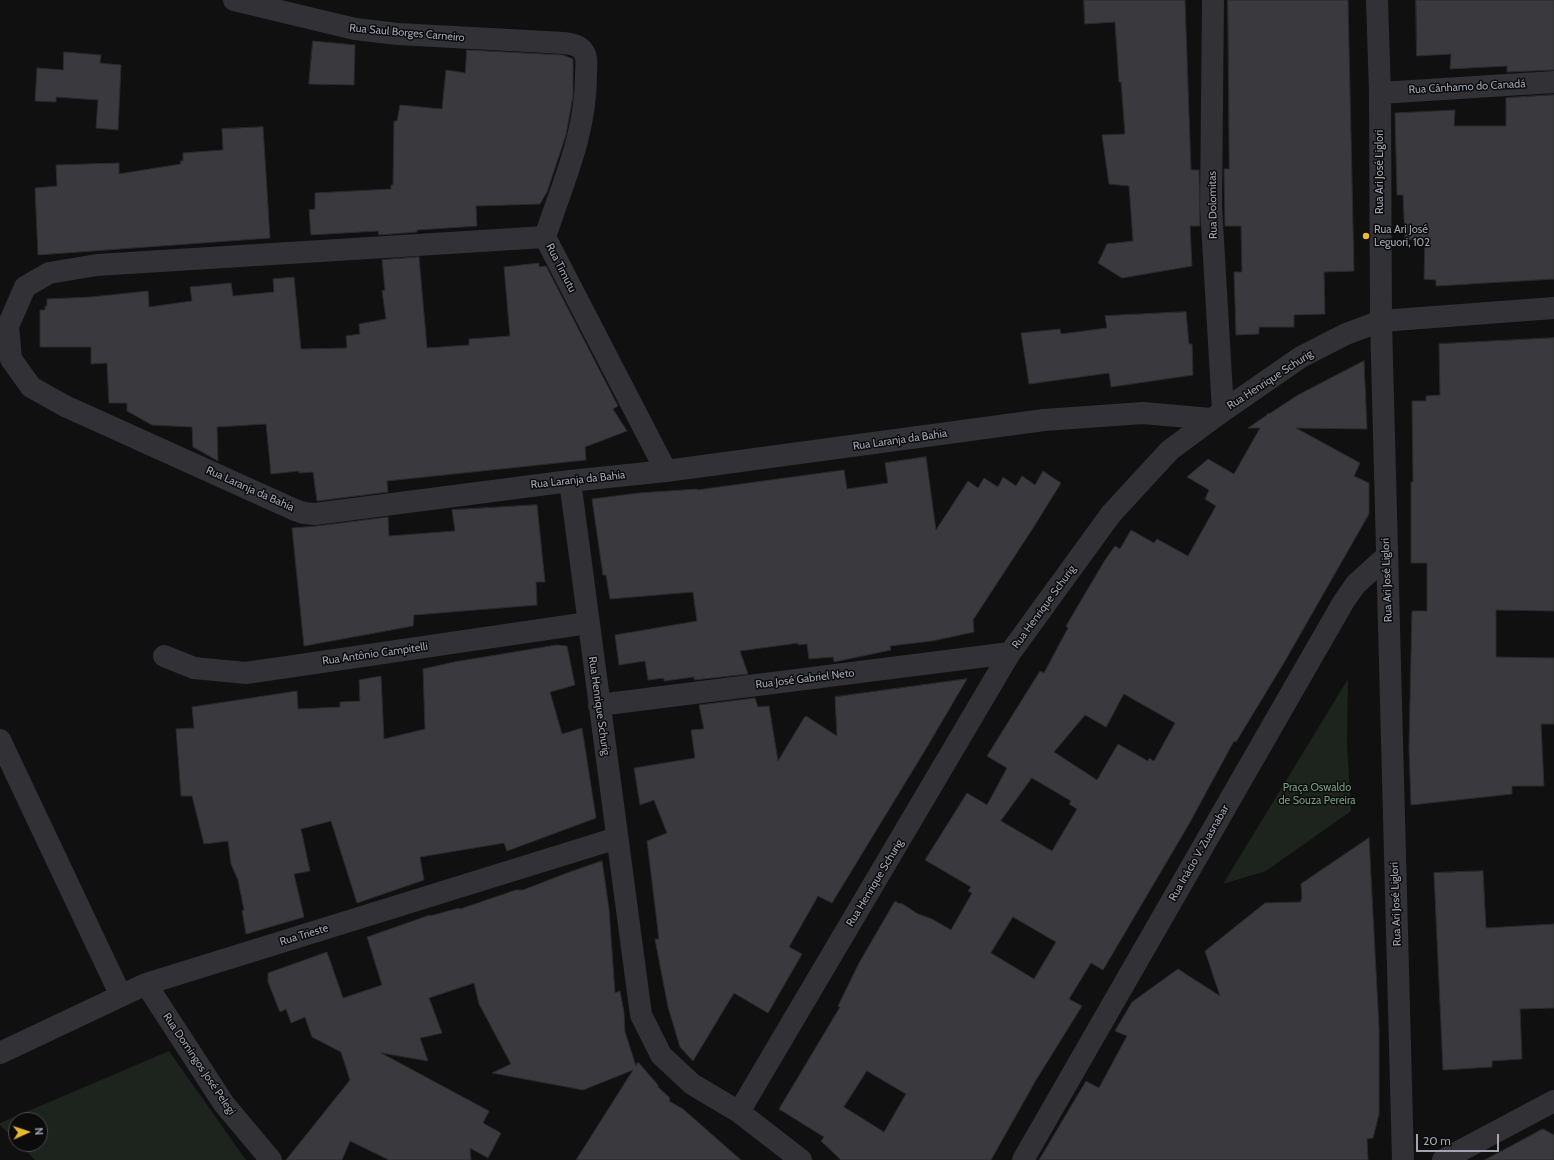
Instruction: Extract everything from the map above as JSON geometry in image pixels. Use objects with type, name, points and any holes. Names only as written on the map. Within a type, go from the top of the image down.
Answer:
[{"type":"street","name":"Rua Saul Borges Carneiro","points":[[234,0],[355,29],[398,34],[564,43],[574,45],[583,50]]},
{"type":"street","name":"Rua Dolomitas","points":[[1213,0],[1212,206],[1217,415]]},
{"type":"street","name":"Rua Ari José Liglori","points":[[1377,0],[1380,93],[1380,321],[1403,1160]]},
{"type":"street","name":"Rua Timutu","points":[[583,50],[586,62],[586,93],[578,141],[545,237],[666,471]]},
{"type":"street","name":"Rua Cânhamo do Canadá","points":[[1380,93],[1554,82]]},
{"type":"street","name":"Rua Laranja da Bahia","points":[[545,237],[97,265],[49,273],[25,287],[8,326],[11,359],[31,387],[65,406],[304,513],[314,514],[570,480],[666,471],[1044,420],[1143,413],[1217,415]]},
{"type":"street","name":"Rua Henrique Schurig","points":[[570,480],[640,1014],[661,1055],[692,1084],[739,1112],[1010,653],[1111,514],[1170,450],[1217,415],[1301,358],[1346,334],[1380,321],[1554,308]]},
{"type":"street","name":"Rua Inácio V. Zuasnabar","points":[[1022,1160],[1344,601],[1356,584],[1387,556]]},
{"type":"street","name":"Rua Antônio Campitelli","points":[[164,656],[194,668],[246,673],[588,623]]},
{"type":"street","name":"Rua José Gabriel Neto","points":[[599,706],[1010,653]]},
{"type":"street","points":[[0,740],[121,996]]},
{"type":"street","name":"Rua Trieste","points":[[0,1053],[146,984],[617,838]]},
{"type":"street","name":"Rua Domingos José Pelegi","points":[[146,984],[224,1104],[271,1160]]},
{"type":"street","points":[[1443,1160],[1554,1101]]},
{"type":"street","points":[[739,1112],[801,1160]]},
{"type":"green space","name":"Praça Oswaldo de Souza Pereira","points":[[1348,679],[1347,744],[1351,811],[1266,871],[1223,884]]},
{"type":"green space","points":[[169,1051],[246,1160],[35,1160],[27,1152],[48,1152],[48,1112],[26,1112]]},
{"type":"green space","points":[[8,1120],[8,1133],[0,1125],[0,1123]]},
{"type":"building","points":[[1084,0],[1185,0],[1191,170],[1199,170],[1200,226],[1190,226],[1192,266],[1122,278],[1098,263],[1107,244],[1133,241],[1129,186],[1109,184],[1102,135],[1125,134],[1121,82],[1119,82],[1115,22],[1085,24]]},
{"type":"building","points":[[1228,0],[1348,0],[1354,271],[1324,272],[1325,314],[1294,315],[1294,327],[1259,327],[1259,334],[1236,335],[1234,272],[1242,272],[1241,226],[1225,226],[1224,169],[1229,169]]},
{"type":"building","points":[[1416,0],[1554,0],[1554,70],[1507,72],[1507,66],[1450,69],[1451,54],[1417,56]]},
{"type":"building","points":[[313,41],[355,45],[354,85],[309,84]]},
{"type":"building","points":[[467,50],[563,55],[573,59],[573,96],[566,135],[547,192],[540,204],[476,206],[477,226],[417,230],[417,232],[379,235],[378,231],[311,235],[309,210],[315,209],[315,193],[391,189],[391,185],[393,185],[394,121],[397,121],[400,105],[442,109],[446,70],[465,73]]},
{"type":"building","points":[[64,52],[101,55],[100,63],[121,65],[118,130],[96,128],[98,100],[56,97],[56,102],[35,101],[37,68],[63,70]]},
{"type":"building","points":[[1554,95],[1554,279],[1436,286],[1436,280],[1424,279],[1425,239],[1405,240],[1403,195],[1397,195],[1395,113],[1455,110],[1454,126],[1506,126],[1506,98]]},
{"type":"building","points":[[263,127],[270,238],[38,255],[35,188],[57,186],[56,165],[119,163],[119,174],[181,164],[180,161],[183,161],[183,153],[223,150],[222,129]]},
{"type":"building","points":[[419,257],[427,348],[469,345],[469,339],[510,336],[504,267],[539,263],[539,267],[546,266],[618,406],[613,409],[627,431],[585,447],[586,460],[387,481],[388,492],[317,501],[313,472],[299,473],[299,471],[271,474],[266,424],[217,427],[218,461],[193,447],[192,427],[152,425],[127,411],[127,403],[109,403],[107,363],[91,364],[91,347],[40,347],[40,310],[45,310],[45,306],[47,306],[47,299],[91,297],[148,291],[149,307],[192,301],[190,287],[231,283],[233,296],[274,292],[273,279],[294,277],[301,349],[347,348],[346,336],[360,334],[359,324],[386,319],[382,291],[385,290],[382,260]]},
{"type":"building","points":[[1186,312],[1189,344],[1192,344],[1193,375],[1111,387],[1109,373],[1029,384],[1021,333],[1060,329],[1061,334],[1107,328],[1105,316]]},
{"type":"building","points":[[1554,338],[1554,611],[1496,610],[1496,657],[1554,658],[1554,724],[1541,724],[1544,786],[1512,786],[1512,794],[1411,805],[1409,747],[1412,611],[1427,611],[1427,563],[1411,563],[1411,482],[1413,482],[1412,401],[1426,401],[1426,396],[1440,395],[1439,344]]},
{"type":"building","points":[[1364,361],[1367,429],[1296,428],[1360,463],[1354,476],[1369,483],[1369,514],[1285,661],[1236,742],[1234,741],[1189,824],[1103,970],[1091,963],[1069,999],[1082,1006],[1036,1080],[991,1160],[841,1160],[821,1141],[824,1137],[779,1109],[840,1007],[838,1006],[859,963],[895,901],[951,930],[972,893],[968,891],[971,887],[925,860],[967,793],[987,805],[1007,768],[987,756],[1040,671],[1044,673],[1068,628],[1066,626],[1105,560],[1115,546],[1120,549],[1131,530],[1154,543],[1157,539],[1188,556],[1216,506],[1205,499],[1209,490],[1187,477],[1208,459],[1234,474],[1260,428],[1248,428],[1268,413],[1269,414],[1298,395]],"holes":[[[1124,694],[1175,723],[1154,761],[1149,758],[1148,761],[1118,744],[1097,780],[1054,752],[1085,715],[1106,727]],[[1032,778],[1071,801],[1069,804],[1077,809],[1052,851],[1001,821]],[[1013,917],[1056,942],[1034,979],[991,953]],[[867,1071],[906,1094],[884,1132],[844,1107]]]},
{"type":"building","points":[[926,457],[936,530],[968,481],[978,488],[984,478],[998,487],[1003,477],[1016,486],[1022,476],[1035,485],[1043,471],[1061,483],[973,620],[974,632],[932,641],[890,646],[891,650],[834,662],[833,657],[809,659],[807,644],[798,645],[798,643],[740,651],[748,674],[694,680],[694,677],[664,681],[664,678],[648,680],[645,661],[619,665],[615,635],[697,621],[693,592],[610,599],[606,575],[603,575],[592,499],[639,493],[697,490],[844,470],[847,489],[888,483],[885,463]]},
{"type":"building","points":[[537,505],[545,582],[536,582],[537,605],[414,615],[413,626],[304,646],[292,528],[388,517],[389,536],[455,531],[452,510]]},
{"type":"building","points":[[557,645],[567,646],[575,685],[550,692],[562,734],[582,728],[596,818],[507,851],[504,843],[420,857],[424,880],[357,903],[331,821],[301,829],[310,871],[294,874],[304,917],[246,934],[242,911],[244,910],[238,880],[231,864],[228,841],[204,844],[192,796],[181,796],[176,729],[194,728],[192,707],[297,691],[298,709],[340,707],[340,702],[360,701],[359,680],[381,676],[384,739],[425,729],[423,669],[454,662]]},
{"type":"building","points":[[967,679],[832,903],[818,896],[789,947],[802,954],[768,1013],[734,993],[693,1061],[680,1047],[668,1007],[655,939],[659,939],[647,841],[667,833],[654,800],[640,805],[634,768],[695,758],[691,730],[704,729],[699,705],[755,698],[758,707],[769,706],[778,761],[806,716],[837,736],[835,697]]},
{"type":"building","points":[[1369,838],[1379,1028],[1379,1114],[1373,1138],[1367,1139],[1368,1160],[1039,1160],[1086,1081],[1099,1088],[1127,1036],[1115,1031],[1132,1002],[1178,969],[1220,996],[1205,951],[1265,903],[1301,902],[1301,884]]},
{"type":"building","points":[[602,861],[609,909],[615,993],[620,991],[624,1012],[625,1032],[636,1066],[638,1062],[658,1085],[658,1087],[670,1098],[669,1101],[683,1109],[741,1160],[576,1160],[633,1070],[583,1090],[492,1073],[511,1064],[479,1004],[474,983],[429,998],[442,1033],[420,1038],[428,1061],[381,1053],[489,1111],[483,1123],[501,1133],[488,1158],[470,1148],[471,1160],[389,1160],[350,1141],[342,1160],[286,1160],[350,1080],[341,1052],[312,1037],[305,1017],[291,1023],[286,1009],[280,1012],[268,982],[268,973],[327,952],[343,998],[382,985],[367,937],[430,915],[460,909],[516,890],[523,890]]},
{"type":"building","points":[[1483,871],[1486,928],[1554,924],[1554,1008],[1520,1009],[1522,1059],[1492,1061],[1492,1067],[1443,1070],[1434,873]]},
{"type":"building","points":[[1543,1129],[1554,1135],[1554,1160],[1485,1160]]},
{"type":"place","name":"Rua Ari José Leguori, 102","points":[[1366,236]]}]
